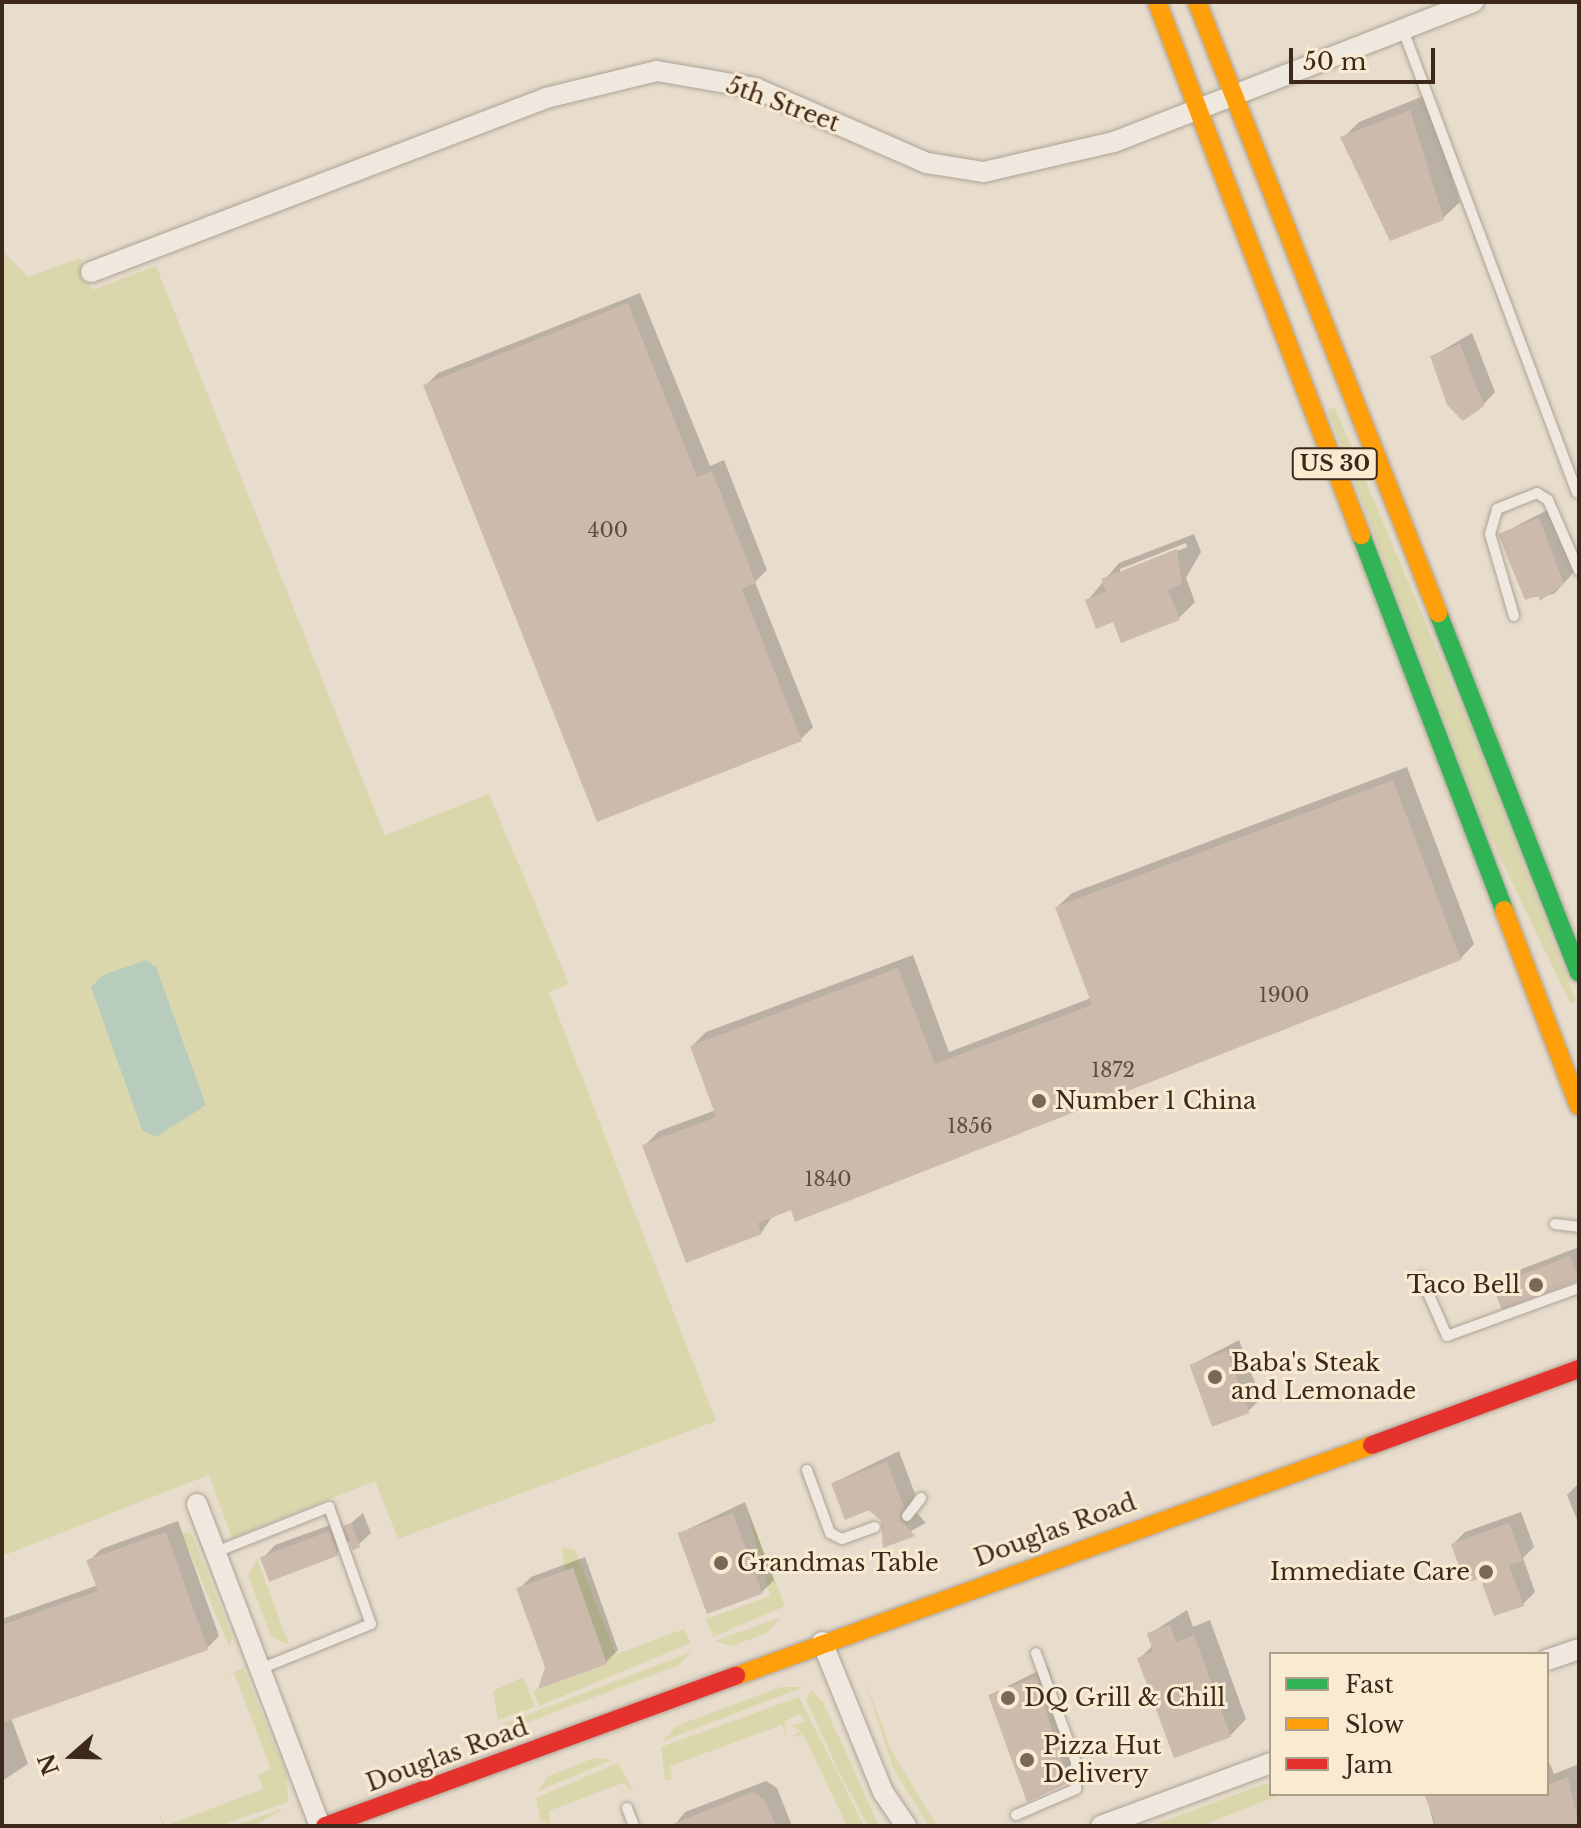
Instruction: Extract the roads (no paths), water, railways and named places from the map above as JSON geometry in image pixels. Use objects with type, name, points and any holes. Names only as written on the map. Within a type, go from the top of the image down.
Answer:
[{"type":"main road","name":"US 30","points":[[1157,2],[1579,1106]]},
{"type":"main road","name":"US 30","points":[[1197,2],[1579,972]]},
{"type":"main road","name":"Douglas Road","points":[[322,1826],[1579,1369]]},
{"type":"street","name":"5th Street","points":[[91,272],[546,98],[657,71],[755,88],[927,163],[984,172],[1114,142],[1474,2]]},
{"type":"street","points":[[197,1504],[322,1826]]},
{"type":"street","points":[[822,1642],[883,1792],[906,1826]]},
{"type":"street","points":[[1549,1659],[1579,1649]]},
{"type":"street","points":[[1101,1826],[1269,1764]]},
{"type":"lane","points":[[1403,30],[1577,492]]},
{"type":"lane","points":[[1514,616],[1490,534],[1497,509],[1537,493],[1548,500],[1579,571]]},
{"type":"lane","points":[[1555,1224],[1579,1227]]},
{"type":"lane","points":[[1421,1277],[1447,1336],[1579,1288]]},
{"type":"lane","points":[[807,1470],[830,1533],[842,1539],[875,1527]]},
{"type":"lane","points":[[907,1516],[921,1498]]},
{"type":"lane","points":[[216,1552],[329,1507],[371,1624],[260,1669]]},
{"type":"lane","points":[[1016,1815],[1076,1789],[1076,1762],[1036,1653]]},
{"type":"lane","points":[[627,1808],[634,1826]]},
{"type":"place","name":"Number 1 China","points":[[1039,1101]]},
{"type":"place","name":"Taco Bell","points":[[1536,1285]]},
{"type":"place","name":"Baba's Steak and Lemonade","points":[[1215,1377]]},
{"type":"place","name":"Grandmas Table","points":[[721,1563]]},
{"type":"place","name":"Immediate Care","points":[[1486,1572]]},
{"type":"place","name":"DQ Grill & Chill","points":[[1008,1698]]},
{"type":"place","name":"Pizza Hut Delivery","points":[[1027,1760]]}]
